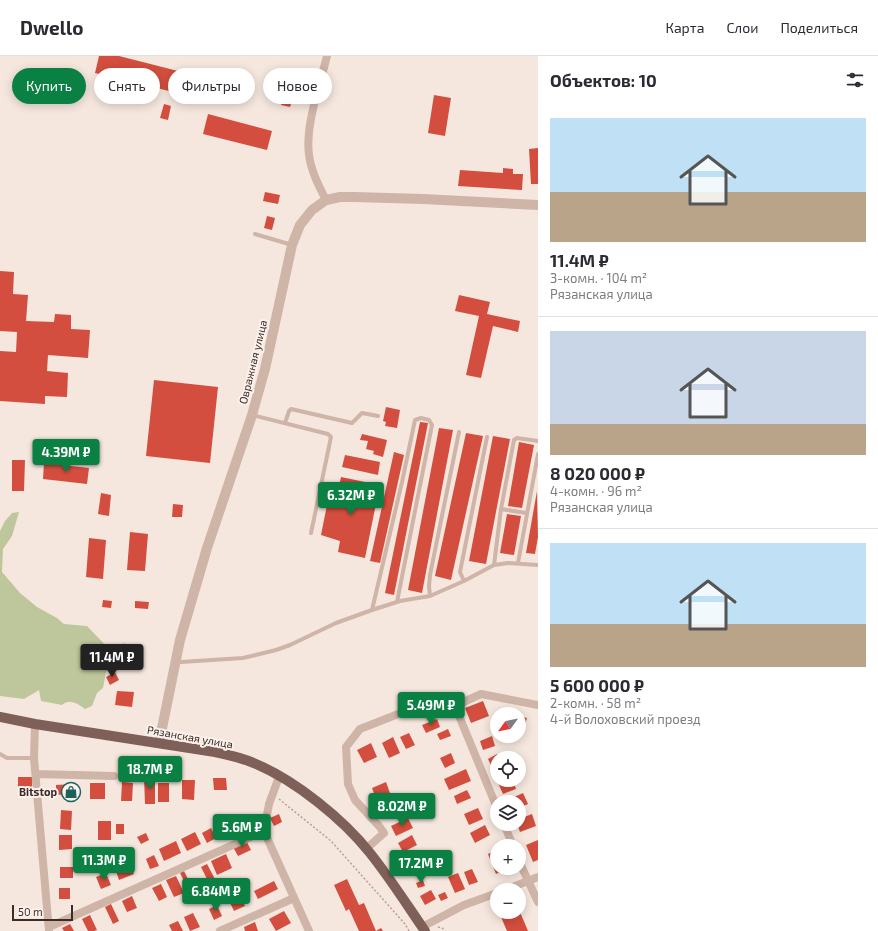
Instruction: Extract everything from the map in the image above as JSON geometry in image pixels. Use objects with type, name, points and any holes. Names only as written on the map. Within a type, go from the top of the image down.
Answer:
[{"type":"main road","name":"Рязанская улица","points":[[0,717],[35,724],[159,742],[215,752],[257,764],[279,776],[319,803],[366,849],[424,929]]},
{"type":"street","points":[[326,200],[315,179],[309,155],[309,128],[327,56]]},
{"type":"street","name":"Овражная улица","points":[[159,742],[180,640],[207,548],[252,415],[265,369],[292,245],[300,225],[312,210],[326,200],[340,197],[354,196],[538,205]]},
{"type":"street","points":[[366,849],[384,833],[354,800],[348,784],[346,747],[360,729],[411,709],[455,706],[481,694],[538,705]]},
{"type":"street","points":[[455,706],[492,795]]},
{"type":"street","points":[[35,724],[34,758],[49,929],[264,831]]},
{"type":"street","points":[[36,774],[114,776]]},
{"type":"street","points":[[279,776],[269,804],[264,831],[309,931]]},
{"type":"street","points":[[525,875],[538,902]]},
{"type":"street","points":[[523,883],[538,877]]},
{"type":"street","points":[[424,929],[464,905],[490,896]]},
{"type":"street","points":[[220,931],[294,898]]},
{"type":"lane","points":[[255,234],[292,245]]},
{"type":"lane","points":[[285,422],[288,411],[291,409],[352,423],[362,414],[378,416]]},
{"type":"lane","points":[[252,415],[285,422],[328,434],[331,437],[311,533]]},
{"type":"lane","points":[[372,610],[415,420],[421,418],[429,420],[432,425],[397,602]]},
{"type":"lane","points":[[430,596],[430,575],[459,432]]},
{"type":"lane","points":[[464,581],[460,572],[487,437]]},
{"type":"lane","points":[[494,565],[501,509],[514,440],[517,438],[538,441]]},
{"type":"lane","points":[[518,563],[538,454]]},
{"type":"lane","points":[[501,509],[526,513]]},
{"type":"lane","points":[[175,661],[218,661],[243,658],[276,650],[336,623],[372,610],[397,602],[430,596],[464,581],[494,565],[518,563],[537,564]]},
{"type":"lane","points":[[0,754],[7,758],[34,758]]},
{"type":"path","points":[[273,794],[331,841],[405,924],[409,931]]},
{"type":"green space","points":[[19,512],[12,536],[3,549],[2,572],[20,593],[37,607],[57,618],[64,624],[87,626],[110,650],[125,643],[128,648],[106,672],[103,688],[97,693],[92,706],[85,709],[71,702],[62,705],[41,701],[39,690],[24,699],[0,696],[0,531],[5,521],[12,513]]},
{"type":"building","points":[[99,56],[119,56],[168,68],[168,91],[160,89],[160,68],[96,68]]},
{"type":"building","points":[[434,95],[451,98],[445,136],[428,133]]},
{"type":"building","points":[[164,104],[171,106],[168,120],[160,118]]},
{"type":"building","points":[[281,104],[291,104],[290,107]]},
{"type":"building","points":[[208,114],[272,131],[267,150],[203,134]]},
{"type":"building","points":[[538,148],[538,184],[531,184],[529,149]]},
{"type":"building","points":[[503,168],[513,169],[513,174],[523,174],[522,190],[458,186],[460,170],[503,173]]},
{"type":"building","points":[[265,192],[280,195],[278,204],[263,201]]},
{"type":"building","points":[[267,216],[275,218],[272,230],[264,228]]},
{"type":"building","points":[[0,271],[14,272],[13,294],[28,295],[26,321],[54,322],[55,314],[71,315],[71,329],[90,330],[88,358],[48,355],[47,371],[68,373],[67,397],[45,396],[45,404],[0,401],[0,351],[16,352],[17,332],[0,331]]},
{"type":"building","points":[[459,295],[490,302],[487,314],[520,321],[518,332],[493,326],[481,378],[466,375],[479,316],[455,311]]},
{"type":"building","points":[[154,380],[218,387],[210,463],[146,456]]},
{"type":"building","points":[[386,407],[400,410],[397,428],[385,426],[386,422],[383,421]]},
{"type":"building","points":[[420,422],[428,423],[394,595],[385,593]]},
{"type":"building","points":[[439,428],[453,430],[422,593],[408,590]]},
{"type":"building","points":[[466,433],[483,436],[451,580],[435,576]]},
{"type":"building","points":[[362,434],[387,440],[383,457],[373,454],[374,451],[366,449],[368,441],[360,440]]},
{"type":"building","points":[[493,436],[510,439],[486,564],[469,561]]},
{"type":"building","points":[[519,442],[534,445],[522,508],[508,506]]},
{"type":"building","points":[[394,452],[404,455],[380,563],[370,561]]},
{"type":"building","points":[[345,455],[380,462],[378,475],[342,467]]},
{"type":"building","points":[[12,460],[25,460],[24,491],[12,491]]},
{"type":"building","points":[[44,463],[89,468],[87,484],[43,479]]},
{"type":"building","points":[[341,477],[375,484],[373,498],[377,499],[365,558],[338,552],[340,541],[321,535],[330,490],[338,491]]},
{"type":"building","points":[[537,491],[538,537],[535,554],[526,553]]},
{"type":"building","points":[[101,493],[111,495],[109,516],[98,514]]},
{"type":"building","points":[[173,504],[183,505],[182,517],[172,517]]},
{"type":"building","points":[[507,514],[521,516],[514,555],[500,553]]},
{"type":"building","points":[[130,532],[148,534],[145,571],[127,570]]},
{"type":"building","points":[[89,538],[106,540],[103,579],[86,577]]},
{"type":"building","points":[[103,600],[112,601],[111,608],[102,607]]},
{"type":"building","points":[[135,601],[149,602],[148,609],[135,608]]},
{"type":"building","points":[[115,672],[119,680],[110,685],[106,677]]},
{"type":"building","points":[[117,691],[134,692],[132,707],[115,705]]},
{"type":"building","points":[[483,701],[489,716],[471,723],[465,708]]},
{"type":"building","points":[[437,719],[440,727],[426,733],[422,725]]},
{"type":"building","points":[[448,729],[451,736],[440,740],[437,734]]},
{"type":"building","points":[[409,733],[415,745],[406,749],[400,737]]},
{"type":"building","points":[[393,737],[400,753],[389,758],[382,743]]},
{"type":"building","points":[[490,737],[490,743],[494,743],[495,746],[483,750],[480,741]]},
{"type":"building","points":[[371,743],[377,757],[364,763],[357,750]]},
{"type":"building","points":[[451,753],[455,763],[445,768],[440,758]]},
{"type":"building","points":[[466,769],[471,781],[449,790],[444,779]]},
{"type":"building","points":[[18,777],[32,777],[32,794],[18,794]]},
{"type":"building","points":[[144,777],[155,777],[155,804],[145,804]]},
{"type":"building","points":[[213,778],[226,778],[227,790],[214,790]]},
{"type":"building","points":[[182,780],[195,780],[194,800],[182,799]]},
{"type":"building","points":[[122,782],[133,783],[132,801],[121,801]]},
{"type":"building","points":[[386,782],[391,796],[377,802],[372,788]]},
{"type":"building","points":[[90,783],[105,783],[105,799],[90,799]]},
{"type":"building","points":[[158,783],[169,783],[169,802],[158,802]]},
{"type":"building","points":[[74,784],[74,794],[56,795],[56,785]]},
{"type":"building","points":[[500,787],[515,787],[516,789],[503,794]]},
{"type":"building","points":[[467,790],[471,798],[457,804],[454,796]]},
{"type":"building","points":[[397,801],[401,810],[387,816],[383,807]]},
{"type":"building","points":[[478,808],[483,819],[469,825],[464,814]]},
{"type":"building","points":[[61,810],[72,811],[71,830],[60,829]]},
{"type":"building","points":[[279,814],[282,822],[274,826],[270,818]]},
{"type":"building","points":[[532,814],[536,826],[526,830],[526,816]]},
{"type":"building","points":[[238,815],[244,826],[234,831],[228,820]]},
{"type":"building","points":[[408,818],[413,828],[396,836],[391,826]]},
{"type":"building","points":[[98,821],[111,821],[111,840],[98,840]]},
{"type":"building","points":[[116,824],[124,824],[124,834],[116,834]]},
{"type":"building","points":[[485,825],[490,835],[475,843],[470,833]]},
{"type":"building","points":[[211,828],[216,838],[207,843],[202,833]]},
{"type":"building","points":[[195,832],[201,844],[187,851],[181,839]]},
{"type":"building","points":[[146,833],[149,840],[141,844],[137,837]]},
{"type":"building","points":[[59,835],[72,835],[72,849],[59,850]]},
{"type":"building","points":[[412,835],[417,845],[403,852],[398,843]]},
{"type":"building","points":[[246,840],[251,850],[238,856],[233,847]]},
{"type":"building","points":[[538,840],[538,860],[533,862],[526,845]]},
{"type":"building","points":[[176,841],[181,853],[164,861],[159,849]]},
{"type":"building","points":[[226,854],[232,868],[217,875],[211,861]]},
{"type":"building","points":[[404,854],[408,862],[403,865],[399,857]]},
{"type":"building","points":[[154,855],[159,866],[150,869],[146,859]]},
{"type":"building","points":[[423,859],[425,867],[412,872],[409,864]]},
{"type":"building","points":[[130,862],[134,874],[119,880],[115,868]]},
{"type":"building","points":[[207,864],[216,881],[210,885],[201,867]]},
{"type":"building","points":[[60,867],[73,867],[73,878],[60,878]]},
{"type":"building","points":[[472,869],[478,882],[469,885],[464,872]]},
{"type":"building","points":[[184,871],[188,879],[184,881],[180,873]]},
{"type":"building","points":[[106,873],[111,885],[101,889],[96,877]]},
{"type":"building","points":[[458,873],[465,889],[455,893],[448,877]]},
{"type":"building","points":[[176,876],[184,893],[174,897],[166,880]]},
{"type":"building","points":[[347,879],[359,905],[364,903],[376,931],[359,931],[349,909],[346,911],[334,885]]},
{"type":"building","points":[[423,880],[425,886],[418,888],[416,883]]},
{"type":"building","points":[[274,881],[278,889],[258,899],[254,891]]},
{"type":"building","points":[[161,884],[167,897],[159,901],[152,888]]},
{"type":"building","points":[[237,887],[245,906],[234,911],[225,892]]},
{"type":"building","points":[[59,888],[70,888],[70,899],[59,899]]},
{"type":"building","points":[[431,890],[436,899],[425,905],[420,896]]},
{"type":"building","points":[[445,892],[448,898],[441,901],[438,895]]},
{"type":"building","points":[[132,896],[137,908],[127,912],[122,901]]},
{"type":"building","points":[[111,904],[119,921],[113,924],[105,907]]},
{"type":"building","points":[[217,905],[222,916],[214,920],[209,909]]},
{"type":"building","points":[[284,911],[291,923],[276,931],[269,919]]},
{"type":"building","points":[[193,913],[200,927],[190,931],[184,917]]},
{"type":"building","points":[[90,915],[97,930],[88,931],[82,919]]},
{"type":"building","points":[[502,919],[523,919],[528,931],[507,931]]},
{"type":"building","points":[[178,921],[183,931],[172,931],[169,925]]},
{"type":"building","points":[[255,922],[258,931],[245,931],[244,927]]},
{"type":"building","points":[[70,924],[74,931],[64,931],[62,928]]},
{"type":"building","points":[[381,928],[383,931],[376,931]]},
{"type":"place","name":"Bitstop","points":[[71,792]]}]
